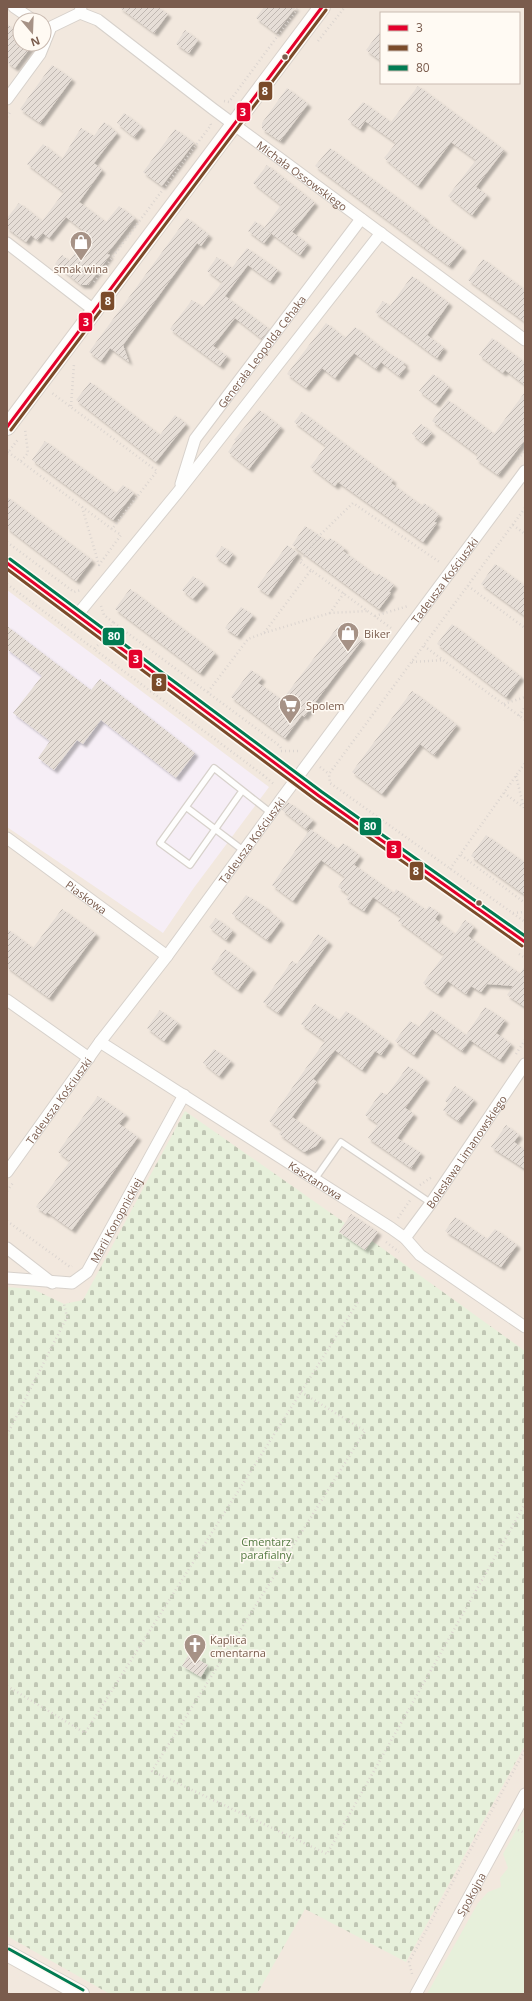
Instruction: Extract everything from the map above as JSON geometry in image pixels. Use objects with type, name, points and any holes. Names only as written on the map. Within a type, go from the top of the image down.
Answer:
[{"type":"street","points":[[7,427],[322,7]]},
{"type":"street","points":[[52,24],[80,10]]},
{"type":"street","name":"Michała Ossowskiego","points":[[80,10],[98,20],[381,234],[525,340]]},
{"type":"street","points":[[7,99],[41,52]]},
{"type":"street","name":"Generała Leopolda Cehaka","points":[[178,492],[195,439],[361,219]]},
{"type":"street","name":"Generała Leopolda Cehaka","points":[[78,614],[178,492],[381,234]]},
{"type":"street","points":[[7,243],[95,311]]},
{"type":"street","name":"Tadeusza Kościuszki","points":[[12,1175],[100,1042],[167,956],[271,813],[525,471]]},
{"type":"street","points":[[7,563],[78,614],[297,779],[525,942]]},
{"type":"street","name":"Piaskowa","points":[[7,838],[167,956]]},
{"type":"street","points":[[7,1000],[89,1058]]},
{"type":"street","name":"Kasztanowa","points":[[100,1042],[391,1228],[405,1238],[420,1255],[525,1327]]},
{"type":"street","name":"Bolesława Limanowskiego","points":[[405,1238],[431,1203],[525,1064]]},
{"type":"street","name":"Marii Konopnickiej","points":[[7,1278],[52,1283],[72,1283],[87,1272],[184,1095]]},
{"type":"street","points":[[7,1248],[52,1283]]},
{"type":"street","name":"Spokojna","points":[[416,1994],[525,1794]]},
{"type":"street","points":[[7,1953],[81,1994]]},
{"type":"lane","points":[[242,791],[190,865],[160,843],[214,768],[271,813]]},
{"type":"lane","points":[[186,806],[244,851]]},
{"type":"lane","points":[[315,1179],[340,1142],[431,1203]]},
{"type":"path","points":[[220,99],[229,102],[299,7]]},
{"type":"path","points":[[90,288],[211,125],[208,116]]},
{"type":"path","points":[[71,407],[74,364]]},
{"type":"path","points":[[52,393],[158,471],[112,529]]},
{"type":"path","points":[[21,461],[28,453],[25,429]]},
{"type":"path","points":[[8,452],[121,535],[99,565],[82,507]]},
{"type":"path","points":[[391,628],[300,562],[320,535],[353,503],[441,563]]},
{"type":"path","points":[[525,508],[329,774],[330,783],[525,922]]},
{"type":"path","points":[[513,525],[525,534]]},
{"type":"path","points":[[7,542],[74,592],[81,590]]},
{"type":"path","points":[[264,633],[311,570]]},
{"type":"path","points":[[7,584],[94,649]]},
{"type":"path","points":[[468,586],[525,628]]},
{"type":"path","points":[[330,613],[344,594]]},
{"type":"path","points":[[374,616],[408,606]]},
{"type":"path","points":[[208,692],[248,639],[330,613],[367,610]]},
{"type":"path","points":[[424,646],[525,720]]},
{"type":"path","points":[[412,662],[443,660]]},
{"type":"path","points":[[503,704],[525,697]]},
{"type":"path","points":[[519,716],[525,707]]},
{"type":"path","points":[[450,869],[525,763]]},
{"type":"path","points":[[516,775],[524,808]]},
{"type":"path","points":[[504,793],[524,808]]},
{"type":"path","points":[[461,855],[525,903]]},
{"type":"path","points":[[512,913],[525,912]]},
{"type":"path","points":[[512,1060],[525,1040]]},
{"type":"path","points":[[391,1228],[420,1186],[436,1174]]},
{"type":"path","points":[[7,1191],[12,1175]]},
{"type":"path","points":[[7,1221],[70,1267],[75,1265]]},
{"type":"path","points":[[7,1686],[85,1732],[358,1302]]},
{"type":"path","points":[[7,1435],[67,1317],[64,1304]]},
{"type":"path","points":[[301,1392],[365,1431],[152,1771],[327,1854],[525,1504]]},
{"type":"path","points":[[412,1977],[409,1962],[525,1750]]},
{"type":"shaded area","points":[[7,7],[525,7],[525,1994],[7,1994]]},
{"type":"shaded area","points":[[7,590],[269,787],[193,889],[163,933],[7,827]]},
{"type":"green space","name":"Cmentarz parafialny","points":[[185,1111],[345,1223],[339,1232],[365,1250],[372,1241],[525,1351],[525,1745],[406,1962],[305,1909],[257,1994],[110,1994],[7,1936],[7,1287],[33,1289],[64,1304],[83,1300]]},
{"type":"green space","points":[[525,1814],[525,1994],[427,1994],[478,1903],[488,1892],[501,1887],[500,1878],[508,1868],[503,1854]]},
{"type":"building","points":[[119,7],[158,7],[168,14],[154,33]]},
{"type":"building","points":[[264,7],[296,7],[276,33],[256,18]]},
{"type":"building","points":[[7,24],[12,28],[12,52],[27,52],[15,68],[7,62]]},
{"type":"building","points":[[185,30],[198,40],[189,53],[176,44]]},
{"type":"building","points":[[380,31],[380,60],[366,50]]},
{"type":"building","points":[[52,65],[72,79],[40,123],[20,109]]},
{"type":"building","points":[[418,86],[504,150],[476,187],[487,195],[472,215],[448,196],[476,160],[451,142],[418,186],[384,158],[396,143],[365,121],[360,129],[348,120],[363,102],[391,122]]},
{"type":"building","points":[[287,88],[308,104],[280,141],[262,129],[262,123]]},
{"type":"building","points":[[124,113],[142,127],[134,137],[117,123]]},
{"type":"building","points":[[104,122],[117,133],[94,163],[102,170],[79,202],[106,222],[119,206],[135,218],[107,254],[110,255],[88,285],[81,285],[55,264],[62,255],[69,261],[89,235],[66,217],[49,238],[43,233],[37,240],[31,235],[26,242],[7,228],[7,218],[19,203],[42,221],[64,192],[27,164],[43,144],[62,159],[81,128],[94,136]]},
{"type":"building","points":[[175,129],[194,143],[162,186],[143,172]]},
{"type":"building","points":[[330,148],[463,248],[449,266],[315,166]]},
{"type":"building","points":[[267,165],[315,203],[292,232],[308,244],[300,255],[264,228],[281,205],[253,183]]},
{"type":"building","points":[[187,218],[209,235],[201,246],[197,243],[123,345],[129,362],[110,348],[101,361],[89,352]]},
{"type":"building","points":[[255,221],[271,234],[264,243],[248,231]]},
{"type":"building","points":[[247,248],[278,270],[270,281],[248,265],[225,296],[269,329],[262,339],[235,318],[213,346],[227,356],[220,366],[170,329],[192,300],[203,307],[222,282],[207,271],[217,257],[232,268]]},
{"type":"building","points":[[483,259],[525,290],[525,322],[468,280]]},
{"type":"building","points":[[412,276],[449,303],[427,335],[444,348],[437,358],[375,312],[383,301],[390,306]]},
{"type":"building","points":[[326,323],[345,338],[355,327],[387,352],[405,363],[403,365],[406,367],[399,376],[381,362],[376,369],[354,353],[335,378],[322,368],[306,388],[287,374]]},
{"type":"building","points":[[492,338],[525,363],[525,385],[505,370],[503,373],[479,355]]},
{"type":"building","points":[[433,374],[449,387],[436,404],[419,391]]},
{"type":"building","points":[[90,382],[160,435],[175,415],[186,424],[156,462],[76,400]]},
{"type":"building","points":[[525,392],[525,440],[498,475],[476,459],[478,455],[432,421],[448,400],[494,434]]},
{"type":"building","points":[[259,410],[281,427],[249,469],[228,452],[236,441],[234,440]]},
{"type":"building","points":[[302,412],[393,480],[391,483],[422,506],[424,503],[439,515],[434,522],[437,523],[423,542],[338,482],[335,486],[310,467],[326,446],[294,422]]},
{"type":"building","points":[[421,424],[432,433],[423,443],[412,434]]},
{"type":"building","points":[[45,441],[116,493],[123,485],[134,493],[113,520],[32,460]]},
{"type":"building","points":[[7,497],[92,560],[76,581],[7,528]]},
{"type":"building","points":[[305,526],[327,541],[330,538],[345,549],[343,551],[377,576],[379,574],[394,585],[389,592],[391,593],[379,609],[292,545]]},
{"type":"building","points":[[287,545],[298,553],[268,595],[257,587]]},
{"type":"building","points":[[222,546],[233,554],[226,564],[215,556]]},
{"type":"building","points":[[495,564],[525,586],[525,616],[481,584]]},
{"type":"building","points":[[193,576],[205,585],[193,599],[182,590]]},
{"type":"building","points":[[130,589],[215,653],[200,673],[115,609]]},
{"type":"building","points":[[241,607],[253,615],[237,636],[225,628]]},
{"type":"building","points":[[340,624],[362,640],[304,717],[302,715],[285,738],[231,697],[251,670],[262,678],[258,683],[282,700]]},
{"type":"building","points":[[452,624],[521,677],[506,697],[437,644]]},
{"type":"building","points":[[7,626],[91,690],[100,679],[195,753],[176,778],[101,720],[83,744],[77,740],[54,770],[38,758],[50,741],[13,713],[42,676],[7,649]]},
{"type":"building","points":[[412,691],[457,725],[434,755],[420,744],[382,794],[352,772]]},
{"type":"building","points":[[288,802],[313,820],[306,829],[282,810]]},
{"type":"building","points":[[310,829],[338,849],[343,843],[360,856],[354,865],[394,893],[396,889],[426,910],[429,906],[439,913],[435,919],[455,934],[465,920],[474,927],[468,936],[520,974],[525,966],[525,1007],[507,995],[513,986],[487,984],[481,992],[471,986],[466,994],[448,981],[438,994],[423,983],[444,955],[398,921],[401,917],[373,897],[364,911],[346,899],[349,895],[338,887],[345,877],[321,860],[293,901],[272,885]]},
{"type":"building","points":[[486,835],[525,863],[525,895],[471,856]]},
{"type":"building","points":[[246,895],[267,908],[266,909],[281,921],[267,940],[232,914]]},
{"type":"building","points":[[62,909],[96,934],[49,998],[7,967],[7,929],[33,948]]},
{"type":"building","points":[[216,918],[233,931],[226,940],[209,927]]},
{"type":"building","points":[[318,934],[329,942],[278,1013],[263,1002],[292,961],[297,964]]},
{"type":"building","points":[[225,949],[253,970],[238,990],[211,969]]},
{"type":"building","points":[[315,1004],[339,1020],[346,1011],[390,1042],[381,1055],[375,1051],[362,1070],[335,1050],[313,1079],[317,1082],[292,1117],[322,1138],[316,1146],[304,1152],[279,1134],[282,1130],[269,1121],[325,1041],[301,1024]]},
{"type":"building","points":[[485,1007],[505,1020],[496,1033],[511,1044],[500,1060],[470,1040],[462,1051],[432,1029],[414,1055],[395,1041],[410,1021],[419,1027],[431,1010],[466,1035]]},
{"type":"building","points":[[160,1010],[178,1023],[164,1041],[147,1028]]},
{"type":"building","points":[[214,1049],[231,1061],[219,1076],[203,1063]]},
{"type":"building","points":[[408,1066],[426,1079],[405,1108],[414,1114],[397,1138],[421,1153],[411,1168],[368,1138],[378,1124],[365,1115],[381,1092],[387,1095]]},
{"type":"building","points":[[455,1086],[474,1100],[458,1121],[443,1110],[448,1103],[445,1101]]},
{"type":"building","points":[[98,1096],[126,1115],[119,1124],[138,1137],[72,1230],[47,1212],[46,1214],[36,1207],[70,1161],[58,1152]]},
{"type":"building","points":[[506,1125],[519,1135],[514,1142],[525,1150],[525,1169],[491,1147]]},
{"type":"building","points":[[351,1214],[378,1232],[365,1250],[339,1232]]},
{"type":"building","points":[[455,1217],[487,1239],[495,1229],[517,1245],[501,1267],[445,1231]]},
{"type":"building","name":"Kaplica cmentarna","points":[[189,1654],[208,1665],[201,1677],[182,1666]]},
{"type":"transit line","name":"3","points":[[7,427],[322,7]]},
{"type":"transit line","name":"8","points":[[11,430],[326,10]]},
{"type":"transit line","name":"80","points":[[10,559],[322,792],[525,936]]},
{"type":"transit line","name":"3","points":[[7,563],[319,796],[525,942]]},
{"type":"transit line","name":"8","points":[[7,569],[316,800],[522,946]]},
{"type":"transit line","name":"80","points":[[9,1949],[83,1990]]},
{"type":"place","name":"smak wina","points":[[81,262]]},
{"type":"place","name":"Biker","points":[[348,652]]},
{"type":"place","name":"Spolem","points":[[290,724]]},
{"type":"place","name":"Kaplica cmentarna","points":[[195,1664]]}]
